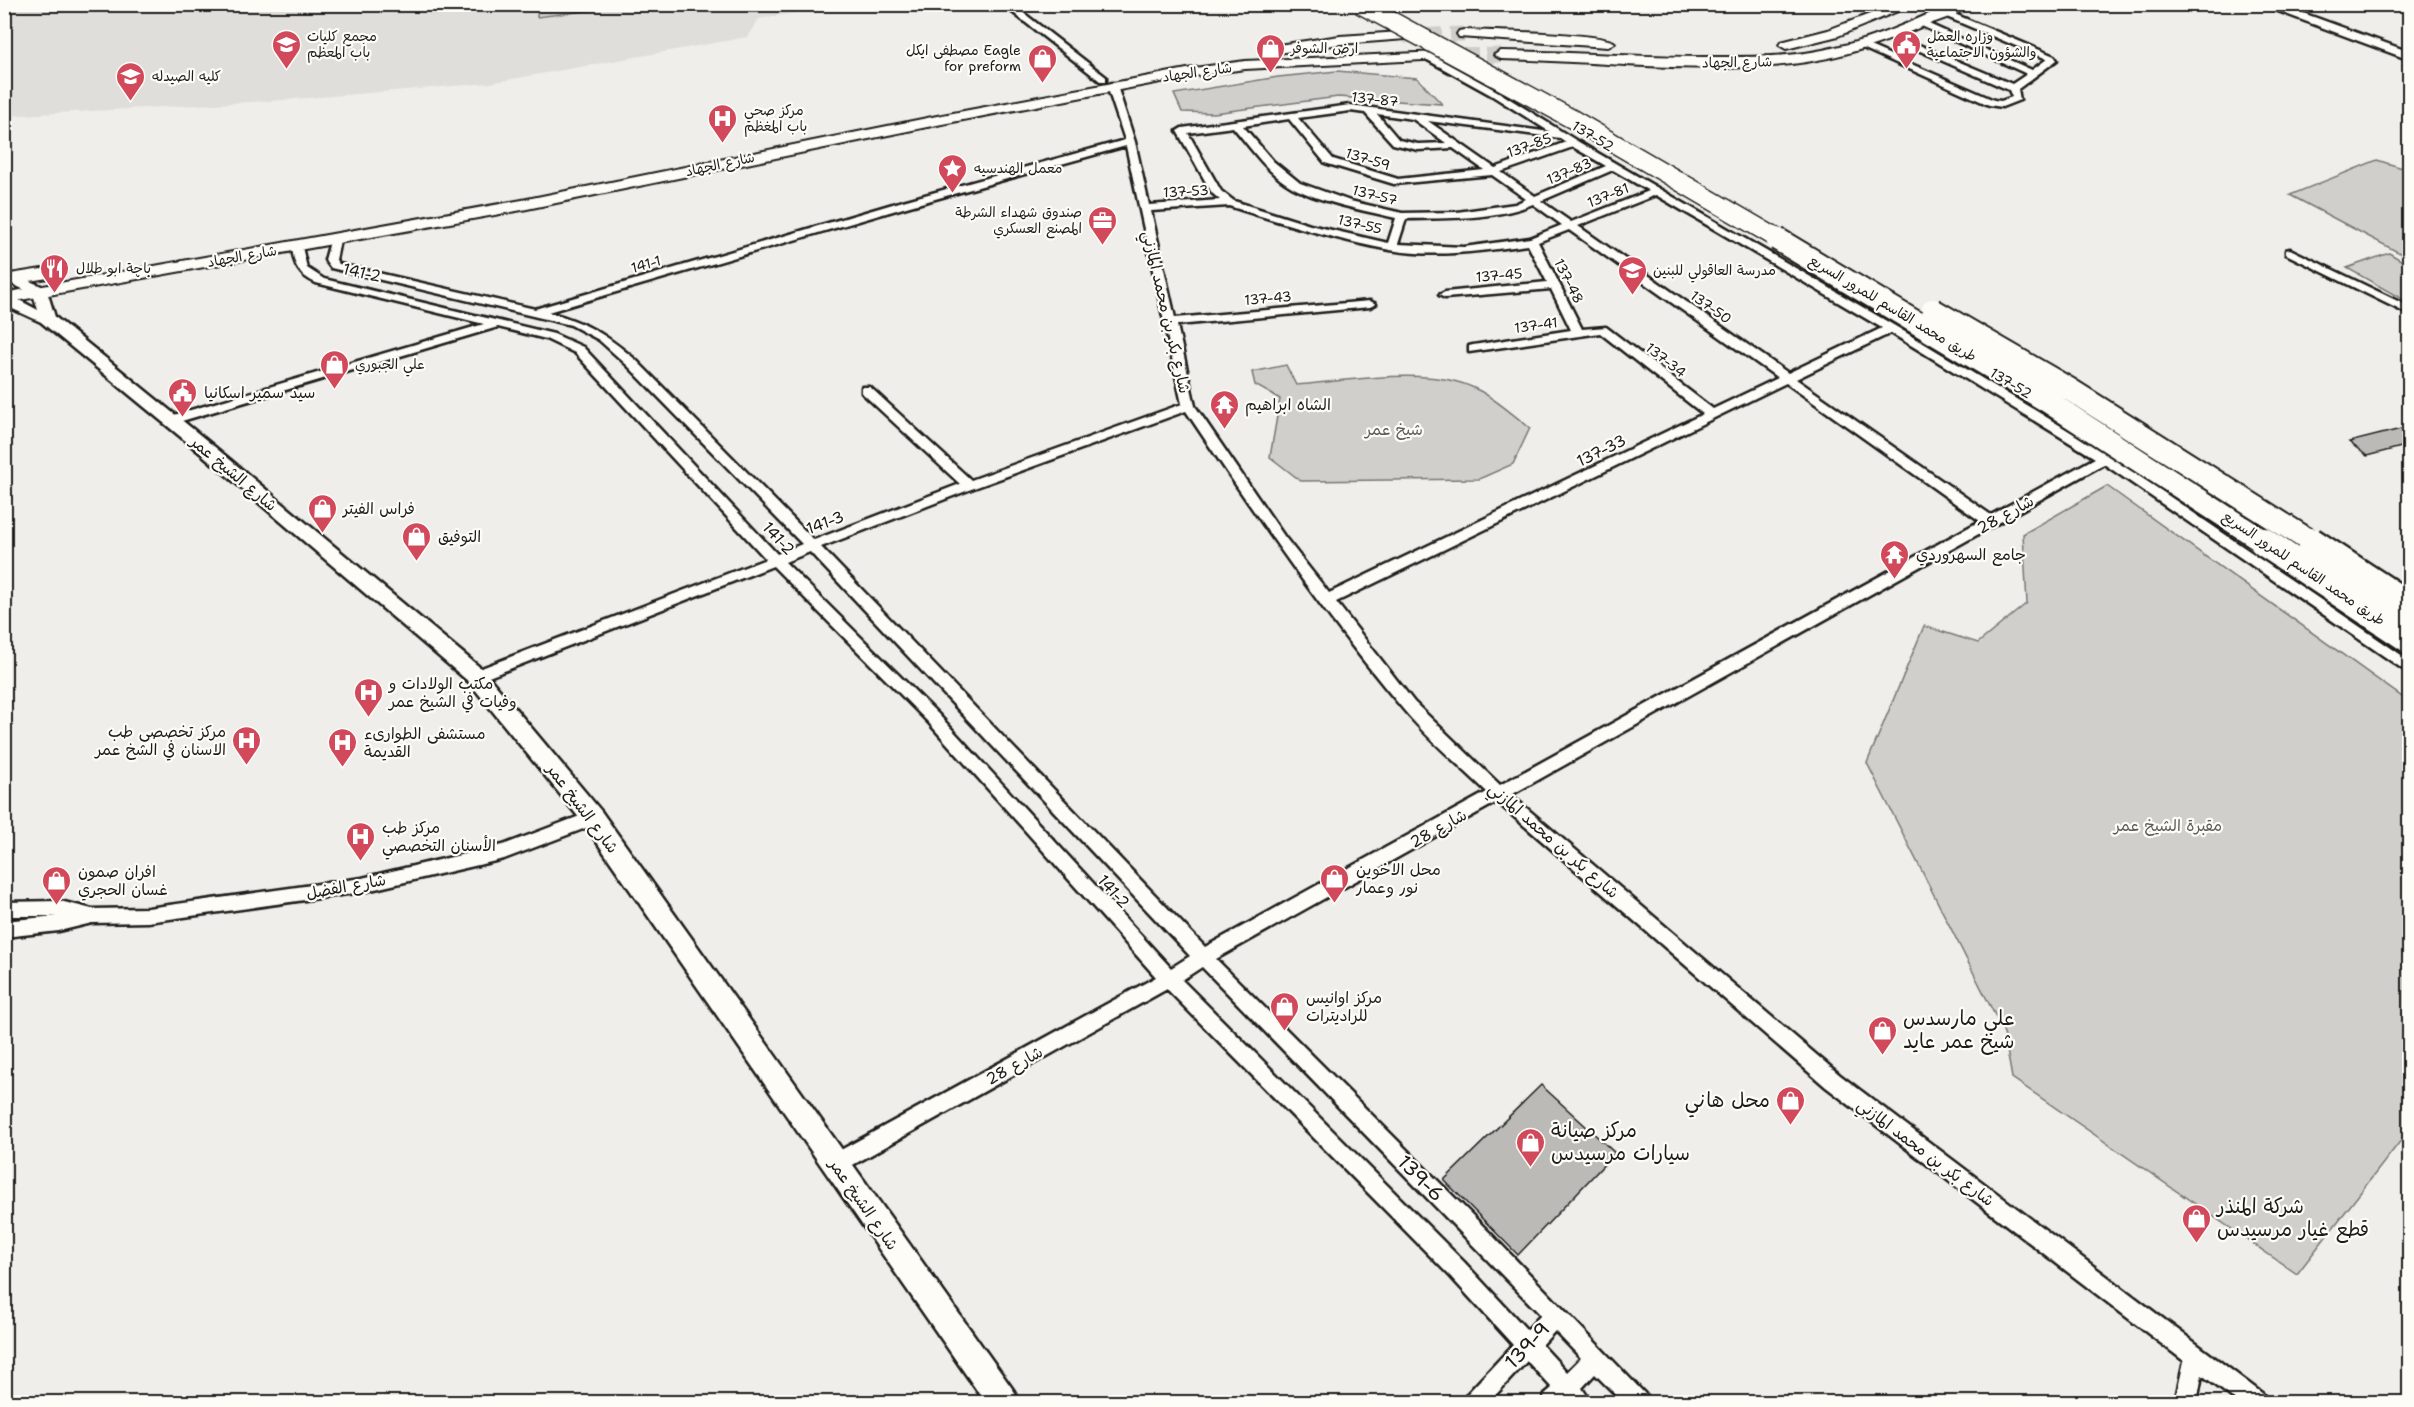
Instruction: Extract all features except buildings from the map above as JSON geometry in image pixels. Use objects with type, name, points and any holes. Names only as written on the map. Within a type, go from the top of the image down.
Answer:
[{"type":"highway","name":"طريق محمد القاسم للمرور السريع","points":[[1360,4],[1574,120],[1770,234],[2037,395],[2210,506],[2409,639]]},
{"type":"highway","name":"طريق محمد القاسم للمرور السريع","points":[[1398,4],[2069,389],[2235,492],[2409,607]]},
{"type":"main road","name":"شارع الجهاد","points":[[1501,55],[1569,56],[1631,51],[1709,51],[1767,47],[1816,38],[1908,4]]},
{"type":"main road","name":"شارع الجهاد","points":[[1464,34],[1563,39],[1631,51],[1772,62],[1834,52],[1890,36],[1964,4]]},
{"type":"main road","name":"شارع الجهاد","points":[[7,277],[65,271],[388,218],[746,153],[1239,54],[1340,40],[1401,36]]},
{"type":"main road","points":[[1296,47],[1312,52],[1313,57],[1308,62]]},
{"type":"main road","name":"شارع الجهاد","points":[[1108,82],[1245,65],[1432,56]]},
{"type":"main road","name":"شارع الجهاد","points":[[5,298],[525,204],[746,153]]},
{"type":"street","points":[[1006,4],[1108,82]]},
{"type":"street","points":[[2265,4],[2409,56]]},
{"type":"street","points":[[1945,13],[2051,58],[2052,60],[2032,72],[2013,88]]},
{"type":"street","points":[[1919,24],[2032,72]]},
{"type":"street","points":[[1860,45],[1992,103],[2002,104],[2017,98],[2013,88],[1890,36]]},
{"type":"street","name":"137-52","points":[[1432,56],[1569,140],[1891,328],[2105,458],[2409,669]]},
{"type":"street","name":"شارع بكر بن محمد المازني","points":[[1108,82],[1130,142],[1168,322],[1189,406],[1279,539],[1409,706],[1500,795],[1833,1081],[2255,1402]]},
{"type":"street","name":"137-87","points":[[1230,203],[1217,193],[1182,131],[1350,108],[1569,140]]},
{"type":"street","points":[[1368,110],[1396,142],[1419,148],[1455,146]]},
{"type":"street","name":"137-59","points":[[1291,116],[1329,161],[1398,182],[1493,172]]},
{"type":"street","name":"137-50","points":[[1414,117],[1991,522]]},
{"type":"street","name":"137-57","points":[[1236,124],[1269,163],[1296,185],[1347,203],[1402,216],[1457,215],[1517,207],[1534,201]]},
{"type":"street","name":"137-85","points":[[1493,172],[1569,140]]},
{"type":"street","name":"141-1","points":[[171,420],[964,186],[1130,142]]},
{"type":"street","name":"137-83","points":[[1534,201],[1614,166]]},
{"type":"street","name":"137-81","points":[[1570,226],[1657,191]]},
{"type":"street","name":"137-53","points":[[1144,208],[1230,203]]},
{"type":"street","name":"137-55","points":[[1230,203],[1307,227],[1392,247],[1464,250],[1532,241],[1570,226]]},
{"type":"street","points":[[1392,247],[1402,216]]},
{"type":"street","name":"141-2","points":[[335,240],[330,260],[335,266],[535,312],[575,323],[603,338],[632,363],[811,545],[1203,957]]},
{"type":"street","name":"137-48","points":[[1532,241],[1579,334]]},
{"type":"street","name":"141-2","points":[[297,247],[300,267],[307,275],[320,281],[550,336],[579,350],[774,559],[933,718],[1169,979]]},
{"type":"street","points":[[2290,252],[2409,312]]},
{"type":"street","points":[[7,277],[40,291],[47,319]]},
{"type":"street","name":"137-45","points":[[1445,295],[1554,285]]},
{"type":"street","name":"شارع الشيخ عمر","points":[[5,298],[15,306],[47,319],[476,676],[593,818],[1003,1402]]},
{"type":"street","name":"137-43","points":[[1168,322],[1370,304]]},
{"type":"street","name":"137-33","points":[[1325,601],[1891,328]]},
{"type":"street","name":"137-41","points":[[1473,349],[1602,329]]},
{"type":"street","name":"137-34","points":[[1602,329],[1711,414]]},
{"type":"street","points":[[866,390],[969,485]]},
{"type":"street","name":"141-3","points":[[476,676],[969,485],[1189,406]]},
{"type":"street","name":"شارع 28","points":[[835,1164],[1169,979],[1203,957],[1500,795],[2105,458]]},
{"type":"street","name":"شارع الفضل","points":[[4,928],[59,924],[92,916],[148,915],[362,885],[504,852],[593,818]]},
{"type":"street","name":"شارع الفضل","points":[[4,909],[62,908],[77,910],[92,916]]},
{"type":"street","name":"139-6","points":[[1203,957],[1638,1402]]},
{"type":"street","points":[[1169,979],[1457,1269],[1526,1345],[1567,1398],[1595,1359]]},
{"type":"street","name":"139-9","points":[[1475,1402],[1555,1315]]},
{"type":"street","points":[[2186,1402],[2195,1356]]},
{"type":"shaded area","name":"مجمع كليات باب المعظم","points":[[5,5],[842,5],[759,19],[748,37],[490,83],[284,100],[5,116]]},
{"type":"green space","points":[[538,5],[593,5],[593,10],[537,17]]},
{"type":"green space","points":[[1337,71],[1417,78],[1442,104],[1338,97],[1214,113],[1182,112],[1174,94],[1278,77]]},
{"type":"green space","points":[[2377,160],[2409,170],[2409,258],[2290,195]]},
{"type":"green space","points":[[2389,253],[2409,265],[2409,303],[2347,268]]},
{"type":"green space","name":"شيخ عمر","points":[[1286,365],[1296,385],[1364,378],[1414,376],[1459,382],[1491,398],[1530,428],[1513,464],[1479,479],[1301,481],[1270,457],[1280,399],[1255,385],[1252,372]]},
{"type":"green space","name":"مقبرة الشيخ عمر","points":[[2107,486],[2409,702],[2409,1130],[2297,1274],[2012,1078],[2004,1033],[1867,763],[1924,626],[1978,643],[2027,603],[2023,534]]},
{"type":"tunnel","points":[[1404,36],[1464,34]]},
{"type":"tunnel","points":[[1440,56],[1501,55]]},
{"type":"place","name":"مجمع كليات باب المعظم","points":[[286,70]]},
{"type":"place","name":"وزاره العمل والشؤون الاجتماعية","points":[[1906,70]]},
{"type":"place","name":"ارض الشوفر","points":[[1270,74]]},
{"type":"place","name":"مصطفى ايكل Eagle for preform","points":[[1042,84]]},
{"type":"place","name":"كليه الصيدله","points":[[131,102]]},
{"type":"place","name":"مركز صحي باب المغظم","points":[[723,144]]},
{"type":"place","name":"معمل الهندسيه","points":[[953,194]]},
{"type":"place","name":"صندوق شهداء الشرطة المصنع العسكري","points":[[1103,246]]},
{"type":"place","name":"باچة ابو طلال","points":[[55,294]]},
{"type":"place","name":"مدرسة العاقولي للبنين","points":[[1632,296]]},
{"type":"place","name":"علي الجبوري","points":[[334,390]]},
{"type":"place","name":"سيد سمير اسكانيا","points":[[183,418]]},
{"type":"place","name":"الشاه ابراهيم","points":[[1224,430]]},
{"type":"place","name":"فراس الفيتر","points":[[322,534]]},
{"type":"place","name":"التوفيق","points":[[417,562]]},
{"type":"place","name":"جامع السهروردي","points":[[1895,580]]},
{"type":"place","name":"مكتب الولادات و وفيات في الشيخ عمر","points":[[368,718]]},
{"type":"place","name":"مركز تخصصي طب الاسنان في الشخ عمر","points":[[247,766]]},
{"type":"place","name":"مستشفى الطوارىء القديمة","points":[[343,768]]},
{"type":"place","name":"مركز طب الأسنان التخصصي","points":[[361,862]]},
{"type":"place","name":"محل الاخوين نور وعمار","points":[[1335,904]]},
{"type":"place","name":"افران صمون غسان الحجري","points":[[57,906]]},
{"type":"place","name":"مركز اوانيس للراديترات","points":[[1285,1032]]},
{"type":"place","name":"علي مارسدس شيخ عمر عايد","points":[[1882,1056]]},
{"type":"place","name":"محل هاني","points":[[1791,1126]]},
{"type":"place","name":"مركز صيانة سيارات مرسيدس","points":[[1530,1168]]},
{"type":"place","name":"شركة المنذر قطع غيار مرسيدس","points":[[2196,1244]]}]
